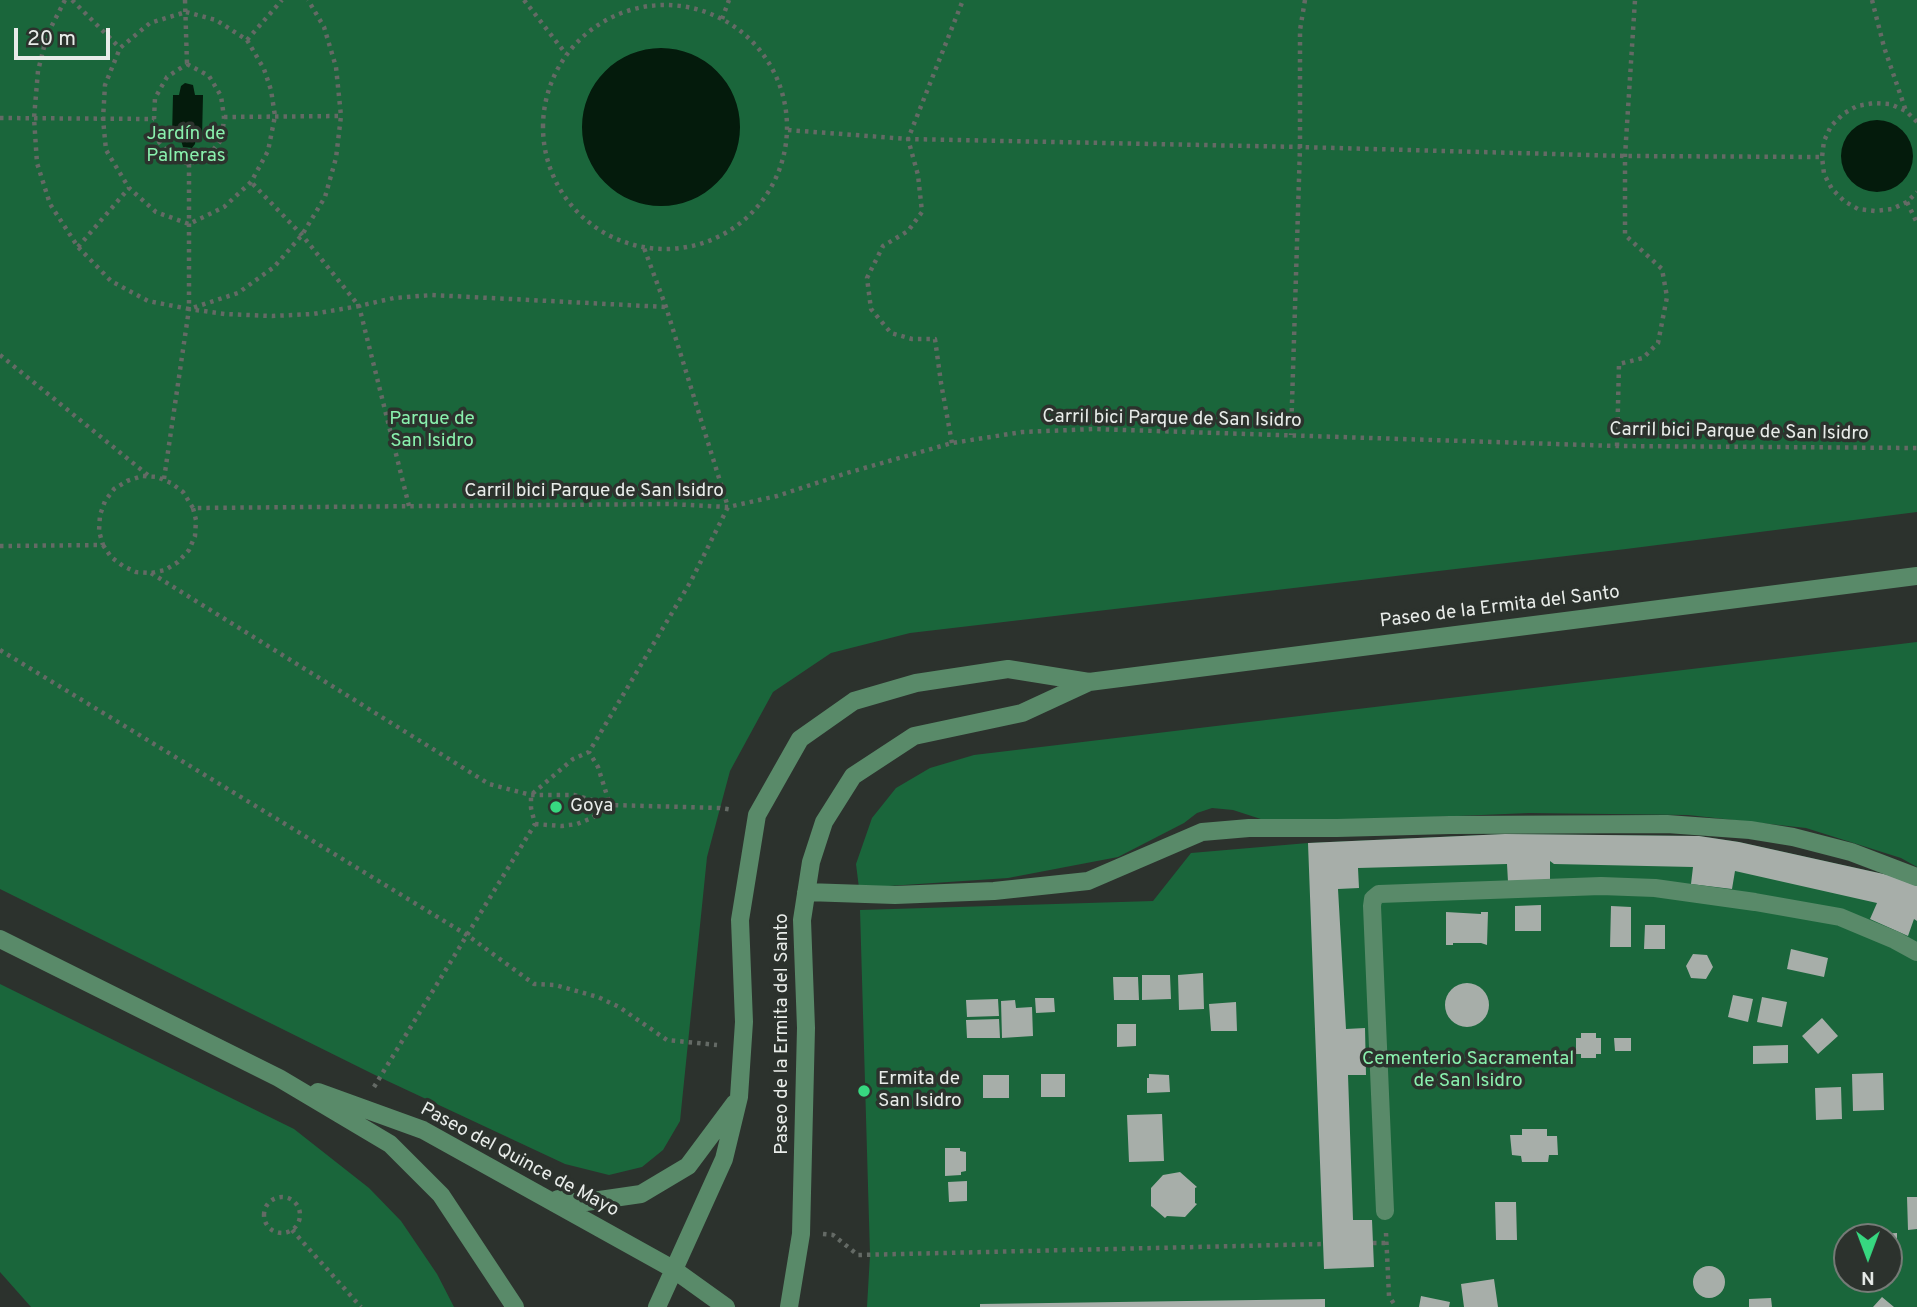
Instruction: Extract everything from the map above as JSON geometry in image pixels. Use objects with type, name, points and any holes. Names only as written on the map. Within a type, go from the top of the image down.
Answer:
[{"type":"street","name":"Paseo de la Ermita del Santo","points":[[657,1307],[724,1159],[739,1097],[744,1022],[740,920],[757,814],[800,739],[854,701],[916,683],[1008,669],[1089,682],[1917,576]]},
{"type":"street","name":"Paseo de la Ermita del Santo","points":[[789,1307],[801,1234],[806,1028],[802,920],[811,862],[824,822],[852,776],[914,736],[1022,713],[1089,682]]},
{"type":"street","points":[[806,892],[895,895],[970,892],[1088,881],[1202,832],[1249,828],[1450,825],[1667,824],[1750,830],[1793,837],[1850,852],[1917,877]]},
{"type":"street","points":[[1385,1211],[1372,906],[1373,899],[1380,894],[1601,886],[1655,888],[1755,902],[1840,918],[1917,952]]},
{"type":"street","name":"Paseo del Quince de Mayo","points":[[0,939],[279,1078],[390,1144],[441,1195],[514,1307]]},
{"type":"street","name":"Paseo del Quince de Mayo","points":[[279,1078],[423,1130],[673,1269],[726,1307]]},
{"type":"street","points":[[543,1197],[579,1203],[641,1194],[688,1166],[739,1097]]},
{"type":"path","points":[[65,0],[47,35],[38,71],[34,118],[37,163],[50,204],[78,247],[111,281],[148,301],[225,314],[272,316],[313,314],[394,298],[432,295],[666,307]]},
{"type":"path","points":[[72,0],[120,48]]},
{"type":"path","points":[[185,0],[187,64]]},
{"type":"path","points":[[247,40],[282,0]]},
{"type":"path","points":[[189,309],[238,293],[274,267],[302,235],[325,197],[336,158],[341,116],[336,67],[324,27],[309,0]]},
{"type":"path","points":[[524,0],[566,54]]},
{"type":"path","points":[[722,19],[729,0]]},
{"type":"path","points":[[952,443],[935,339],[912,339],[891,333],[871,309],[867,278],[883,246],[908,231],[922,212],[918,175],[908,139],[963,0]]},
{"type":"path","points":[[1291,435],[1300,147],[1300,30],[1305,0]]},
{"type":"path","points":[[1617,446],[1619,364],[1643,358],[1658,343],[1667,296],[1662,269],[1625,235],[1625,156],[1636,0]]},
{"type":"path","points":[[1872,0],[1884,47],[1906,111]]},
{"type":"path","points":[[655,5],[690,7],[722,19],[750,39],[771,65],[784,96],[788,130],[782,164],[767,196],[743,222],[713,240],[679,249],[644,248],[610,237],[590,223],[558,189],[545,156],[542,120],[549,86],[566,54],[591,30],[621,13],[632,10],[655,5]]},
{"type":"path","points":[[186,12],[216,20],[247,40],[264,69],[275,116],[268,151],[251,182],[224,207],[189,224],[156,212],[129,188],[106,150],[103,119],[105,85],[120,48],[150,23],[186,12]]},
{"type":"path","points":[[187,64],[209,76],[221,96],[224,117],[222,139],[208,156],[188,164],[171,156],[159,142],[154,119],[155,98],[167,77],[187,64]]},
{"type":"path","points":[[1917,122],[1906,111],[1891,104],[1857,106],[1843,114],[1831,126],[1824,141],[1822,157],[1824,174],[1832,189],[1844,201],[1858,208],[1875,211],[1892,209],[1907,202],[1917,192]]},
{"type":"path","points":[[224,117],[341,116]]},
{"type":"path","points":[[0,118],[154,119]]},
{"type":"path","points":[[788,130],[908,139],[1625,156],[1822,157]]},
{"type":"path","points":[[164,479],[189,309],[188,164]]},
{"type":"path","points":[[251,182],[302,235],[359,306],[409,506]]},
{"type":"path","points":[[78,247],[129,188]]},
{"type":"path","points":[[1907,202],[1917,223]]},
{"type":"path","points":[[379,1077],[535,824],[531,795],[573,758],[589,752],[691,581],[728,507],[666,307],[644,248]]},
{"type":"path","points":[[0,355],[149,476]]},
{"type":"path","name":"Carril bici Parque de San Isidro","points":[[193,508],[670,503],[728,507],[778,496],[847,472],[952,443],[1022,432],[1094,429],[1617,446],[1917,448]]},
{"type":"path","points":[[149,476],[164,479],[183,492],[193,508],[196,520],[195,536],[178,562],[165,570],[151,573],[136,572],[111,557],[103,545],[99,531],[100,515],[105,501],[114,489],[127,481],[149,476]]},
{"type":"path","points":[[0,546],[103,545]]},
{"type":"path","points":[[151,573],[489,784],[531,795],[573,795],[610,806],[720,808],[757,814]]},
{"type":"path","points":[[0,650],[467,935],[534,984],[555,985],[598,997],[619,1007],[667,1040],[718,1045],[717,1057]]},
{"type":"path","points":[[589,752],[601,775],[610,806]]},
{"type":"path","points":[[535,824],[577,824],[610,806]]},
{"type":"path","points":[[286,1197],[296,1203],[300,1214],[292,1230],[281,1233],[270,1228],[264,1218],[269,1201],[286,1197]]},
{"type":"path","points":[[1385,1211],[1389,1296],[1396,1307]]},
{"type":"path","points":[[292,1230],[361,1307]]},
{"type":"path","points":[[801,1234],[833,1236],[858,1255],[1323,1244]]},
{"type":"path","points":[[1373,1243],[1386,1243]]},
{"type":"green space","name":"Parque de San Isidro","points":[[0,0],[1917,0],[1917,512],[910,633],[831,653],[773,692],[730,771],[707,857],[680,1121],[663,1150],[642,1167],[609,1175],[565,1164],[379,1077],[0,889]]},
{"type":"green space","points":[[1917,642],[1917,867],[1901,858],[1806,828],[1688,815],[1529,813],[1316,822],[1267,821],[1233,810],[1212,808],[1197,813],[1184,823],[1118,857],[1008,878],[859,888],[856,864],[872,818],[896,788],[930,768],[974,755]]},
{"type":"green space","name":"Cementerio Sacramental de San Isidro","points":[[1505,834],[1699,836],[1739,842],[1888,875],[1917,886],[1917,1307],[867,1307],[870,1255],[860,910],[1153,901],[1191,853],[1308,843]]},
{"type":"green space","points":[[0,984],[294,1129],[369,1188],[401,1221],[437,1274],[454,1307],[31,1307],[0,1272]]},
{"type":"shaded area","points":[[661,48],[691,54],[717,71],[734,97],[740,127],[734,157],[717,183],[691,200],[661,206],[631,200],[605,183],[588,157],[582,127],[588,97],[605,71],[631,54]]},
{"type":"shaded area","points":[[185,83],[193,85],[195,95],[203,95],[202,138],[196,137],[192,148],[183,147],[180,137],[172,137],[173,95],[179,95],[181,86]]},
{"type":"shaded area","points":[[1877,120],[1897,126],[1907,136],[1913,156],[1907,176],[1897,186],[1877,192],[1857,186],[1847,176],[1841,156],[1847,136],[1857,126]]},
{"type":"building","points":[[1505,834],[1699,836],[1739,842],[1888,875],[1917,886],[1917,921],[1914,919],[1908,936],[1870,919],[1877,903],[1735,871],[1732,889],[1691,884],[1693,867],[1554,864],[1550,861],[1550,880],[1508,882],[1507,864],[1358,868],[1359,888],[1338,889],[1346,1029],[1365,1028],[1366,1075],[1348,1075],[1353,1220],[1372,1220],[1374,1267],[1324,1269],[1308,843]]},
{"type":"building","points":[[1541,905],[1541,931],[1515,931],[1515,906]]},
{"type":"building","points":[[1611,906],[1631,907],[1631,947],[1610,947]]},
{"type":"building","points":[[1446,912],[1488,912],[1487,945],[1446,945]]},
{"type":"building","points":[[1645,925],[1665,925],[1665,949],[1644,949]]},
{"type":"building","points":[[1791,949],[1828,958],[1824,977],[1787,969]]},
{"type":"building","points":[[1693,954],[1707,955],[1713,967],[1706,979],[1691,978],[1686,966]]},
{"type":"building","points":[[1203,973],[1204,1009],[1179,1010],[1178,975]]},
{"type":"building","points":[[1142,975],[1170,975],[1171,999],[1142,1000]]},
{"type":"building","points":[[1113,977],[1138,977],[1139,1000],[1114,1000]]},
{"type":"building","points":[[1467,983],[1483,989],[1489,1005],[1483,1021],[1467,1027],[1451,1021],[1445,1005],[1451,989]]},
{"type":"building","points":[[1733,995],[1753,999],[1748,1022],[1728,1017]]},
{"type":"building","points":[[1762,997],[1787,1002],[1782,1027],[1757,1022]]},
{"type":"building","points":[[1035,998],[1054,998],[1055,1012],[1036,1013]]},
{"type":"building","points":[[998,999],[999,1016],[967,1017],[966,1000]]},
{"type":"building","points":[[1015,1000],[1016,1008],[1032,1007],[1033,1036],[1002,1038],[1001,1001]]},
{"type":"building","points":[[1236,1002],[1237,1031],[1211,1031],[1209,1004]]},
{"type":"building","points":[[1822,1018],[1838,1036],[1818,1054],[1802,1036]]},
{"type":"building","points":[[999,1019],[1000,1038],[967,1038],[966,1020]]},
{"type":"building","points":[[1117,1024],[1136,1024],[1136,1046],[1117,1047]]},
{"type":"building","points":[[1581,1033],[1596,1033],[1596,1038],[1601,1038],[1601,1054],[1596,1054],[1596,1058],[1581,1058],[1581,1054],[1576,1054],[1576,1038],[1581,1038]]},
{"type":"building","points":[[1614,1038],[1631,1038],[1631,1051],[1615,1051]]},
{"type":"building","points":[[1788,1045],[1788,1063],[1753,1064],[1753,1046]]},
{"type":"building","points":[[1883,1073],[1884,1110],[1853,1111],[1852,1074]]},
{"type":"building","points":[[1041,1074],[1065,1074],[1065,1097],[1041,1097]]},
{"type":"building","points":[[1149,1074],[1169,1075],[1170,1092],[1147,1093]]},
{"type":"building","points":[[983,1075],[1009,1075],[1009,1098],[983,1098]]},
{"type":"building","points":[[1841,1087],[1842,1119],[1816,1120],[1815,1088]]},
{"type":"building","points":[[1162,1114],[1164,1161],[1129,1162],[1127,1115]]},
{"type":"building","points":[[1522,1129],[1547,1129],[1547,1136],[1557,1136],[1558,1155],[1549,1155],[1548,1162],[1522,1162],[1521,1156],[1512,1155],[1510,1135],[1522,1135]]},
{"type":"building","points":[[945,1148],[960,1148],[960,1151],[966,1152],[966,1171],[961,1172],[961,1175],[945,1176]]},
{"type":"building","points":[[1180,1172],[1197,1187],[1197,1204],[1185,1217],[1165,1218],[1151,1206],[1151,1188],[1163,1175]]},
{"type":"building","points":[[967,1181],[967,1201],[949,1202],[948,1182]]},
{"type":"building","points":[[1907,1197],[1917,1197],[1917,1229],[1908,1230]]},
{"type":"building","points":[[1495,1202],[1516,1202],[1517,1240],[1496,1240]]},
{"type":"building","points":[[1709,1266],[1721,1270],[1725,1282],[1721,1294],[1709,1298],[1697,1294],[1693,1282],[1697,1270]]},
{"type":"building","points":[[1494,1279],[1498,1307],[1464,1307],[1461,1284]]},
{"type":"building","points":[[1421,1296],[1450,1302],[1449,1307],[1419,1307]]},
{"type":"building","points":[[1882,1297],[1894,1307],[1873,1307]]},
{"type":"building","points":[[1771,1298],[1772,1307],[1749,1307],[1749,1299]]},
{"type":"building","points":[[1325,1299],[1325,1307],[980,1307],[980,1304]]},
{"type":"place","name":"Goya","points":[[556,807]]},
{"type":"place","name":"Ermita de San Isidro","points":[[864,1091]]},
{"type":"park label","name":"Jardín de Palmeras","points":[[186,146]]}]
